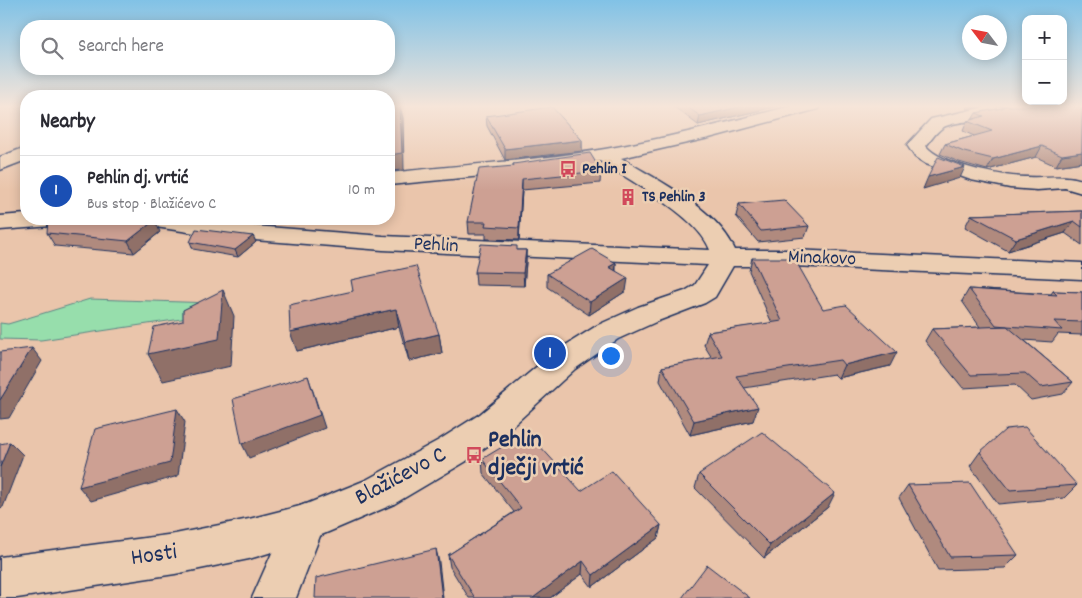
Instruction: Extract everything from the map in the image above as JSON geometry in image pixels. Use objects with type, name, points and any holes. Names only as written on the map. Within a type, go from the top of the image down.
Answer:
[{"type":"street","points":[[395,178],[552,163],[603,155],[706,134]]},
{"type":"street","points":[[927,134],[916,145],[921,153],[938,161],[987,177],[1037,184],[1070,181],[1082,186]]},
{"type":"street","points":[[603,155],[629,173],[666,194],[692,215],[716,236],[723,248],[725,258]]},
{"type":"street","points":[[0,223],[20,221]]},
{"type":"street","name":"Pehlin","points":[[188,225],[300,238],[725,258]]},
{"type":"street","name":"Minakovo","points":[[725,258],[793,258],[1082,271]]},
{"type":"street","name":"Blažićevo C","points":[[305,524],[380,492],[452,451],[510,409],[564,361],[608,332],[648,314],[695,298],[705,291],[725,258]]},
{"type":"street","points":[[274,598],[305,524]]},
{"type":"street","name":"Hosti","points":[[0,579],[86,564],[175,554],[250,539],[305,524]]},
{"type":"green space","points":[[90,299],[213,303],[188,318],[41,340],[0,339],[0,323],[8,324]]},
{"type":"building","points":[[395,134],[401,134],[402,153],[395,154]]},
{"type":"building","points":[[496,134],[576,134],[582,140],[505,149]]},
{"type":"building","points":[[981,134],[1082,134],[1082,152],[1062,155],[1042,146],[993,159],[964,152],[945,144]]},
{"type":"building","points":[[590,153],[601,171],[522,179],[519,228],[485,226],[486,222],[468,222],[479,169],[514,166],[513,164]]},
{"type":"building","points":[[938,157],[965,167],[928,177]]},
{"type":"building","points":[[784,200],[809,226],[761,231],[739,204]]},
{"type":"building","points":[[1082,211],[1082,227],[1074,221],[1016,239],[971,215]]},
{"type":"building","points":[[48,225],[149,225],[128,241],[47,233]]},
{"type":"building","points":[[196,229],[253,236],[235,250],[190,242]]},
{"type":"building","points":[[481,244],[517,246],[517,250],[526,250],[523,273],[475,272]]},
{"type":"building","points":[[592,249],[616,263],[609,267],[628,278],[590,302],[547,274]]},
{"type":"building","points":[[752,258],[794,258],[823,309],[846,305],[897,352],[844,365],[840,360],[736,376],[758,407],[694,421],[662,367],[722,356],[708,332],[782,321]]},
{"type":"building","points":[[416,266],[439,334],[405,342],[396,309],[290,332],[289,305],[353,291],[351,280]]},
{"type":"building","points":[[969,289],[1057,295],[1053,291],[1082,292],[1082,322],[1054,321],[1062,330],[996,325]]},
{"type":"building","points":[[223,290],[219,339],[148,354],[154,327],[183,321],[183,310]]},
{"type":"building","points":[[1007,326],[1073,382],[1041,387],[1025,373],[971,375],[932,329]]},
{"type":"building","points":[[32,348],[0,400],[0,352]]},
{"type":"building","points":[[308,376],[320,415],[242,444],[233,399]]},
{"type":"building","points":[[177,409],[170,463],[79,487],[95,429]]},
{"type":"building","points":[[1025,427],[1077,485],[1010,490],[980,452],[1006,429]]},
{"type":"building","points":[[527,432],[581,491],[612,471],[661,525],[593,575],[583,561],[533,598],[475,598],[448,555],[521,508],[482,459]]},
{"type":"building","points":[[762,432],[835,493],[770,545],[699,474]]},
{"type":"building","points":[[10,442],[0,467],[0,444]]},
{"type":"building","points":[[970,483],[1018,555],[950,557],[908,485]]},
{"type":"building","points":[[436,549],[442,598],[315,598],[316,578]]},
{"type":"building","points":[[707,565],[750,598],[682,598]]},
{"type":"place","name":"Pehlin I","points":[[568,169]]},
{"type":"place","name":"TS Pehlin 3","points":[[628,197]]},
{"type":"place","name":"Pehlin dj. vrtić","points":[[550,353]]},
{"type":"place","name":"Pehlin dječji vrtić","points":[[474,455]]}]
